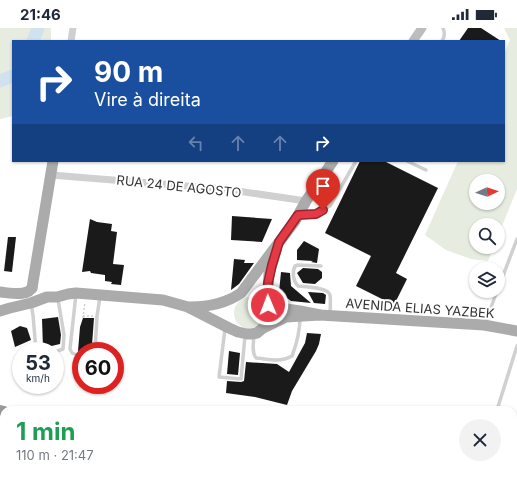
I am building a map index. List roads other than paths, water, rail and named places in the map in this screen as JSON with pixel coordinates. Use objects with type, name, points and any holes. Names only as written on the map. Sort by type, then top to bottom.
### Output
[{"type":"main road","points":[[414,40],[422,28]]},
{"type":"main road","points":[[0,292],[26,293],[32,288],[53,162]]},
{"type":"main road","points":[[188,307],[200,307],[223,303],[241,293],[298,215],[332,162]]},
{"type":"main road","points":[[0,311],[52,297],[81,293],[164,300],[188,307],[238,332],[254,332],[267,319],[269,302],[269,274],[279,242]]},
{"type":"main road","points":[[32,288],[38,294],[52,297]]},
{"type":"main road","name":"AVENIDA ELIAS YAZBEK","points":[[269,302],[275,307],[279,308],[325,315],[484,325],[517,331]]},
{"type":"main road","name":"AVENIDA ELIAS YAZBEK","points":[[254,332],[286,317],[325,315]]},
{"type":"street","points":[[71,40],[73,28]]},
{"type":"street","name":"RUA 24 DE AGOSTO","points":[[51,175],[224,189],[306,202]]},
{"type":"lane","points":[[442,28],[444,31],[443,40]]},
{"type":"lane","points":[[298,215],[316,214],[330,206],[355,162]]},
{"type":"lane","points":[[409,162],[426,170]]},
{"type":"lane","points":[[505,271],[517,239]]},
{"type":"lane","points":[[321,266],[295,266],[294,281],[298,286],[328,291],[330,294],[325,315]]},
{"type":"lane","points":[[72,353],[70,349],[81,293]]},
{"type":"lane","points":[[96,342],[100,295]]},
{"type":"lane","points":[[52,297],[64,335],[64,342]]},
{"type":"lane","points":[[484,325],[495,298]]},
{"type":"lane","points":[[31,303],[35,342]]},
{"type":"lane","points":[[254,332],[253,352],[256,358],[286,360],[292,356],[298,342],[300,316]]},
{"type":"lane","points":[[226,326],[219,377],[241,379],[254,332]]},
{"type":"lane","points":[[498,406],[517,346]]},
{"type":"waterway","points":[[33,40],[38,28]]},
{"type":"waterway","points":[[0,81],[12,76]]}]
